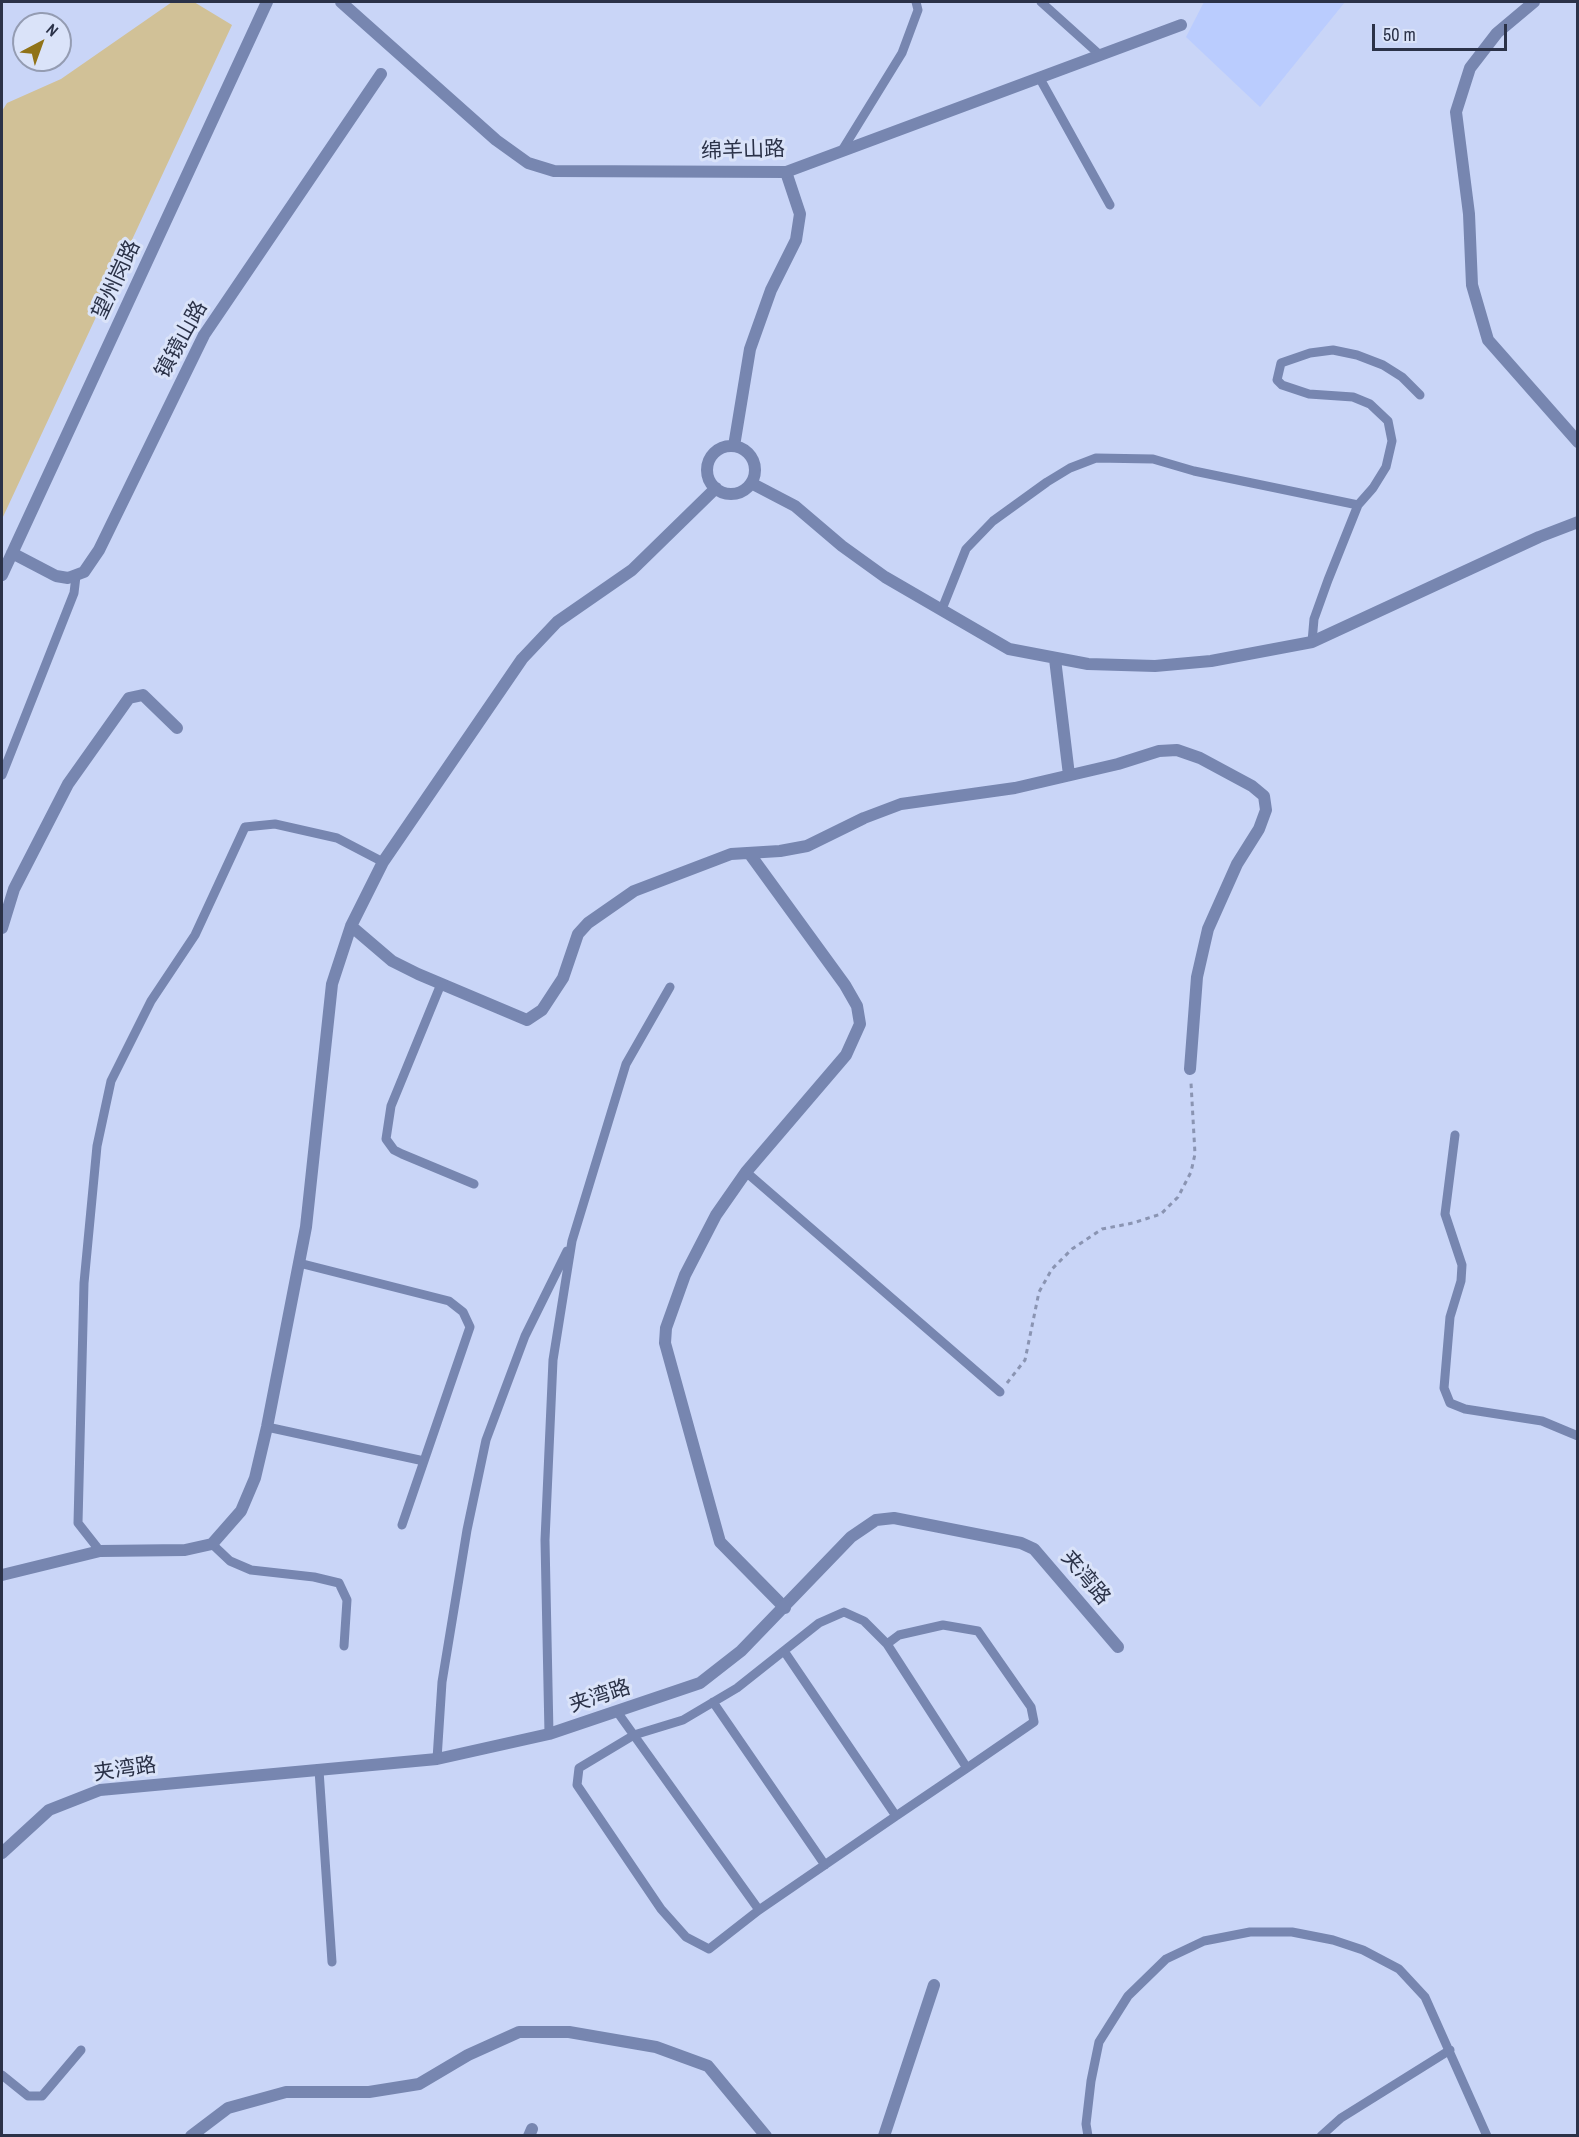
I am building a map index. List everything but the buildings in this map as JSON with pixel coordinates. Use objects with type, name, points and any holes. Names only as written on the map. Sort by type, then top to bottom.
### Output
[{"type":"street","name":"望州岗路","points":[[2,575],[267,2]]},
{"type":"street","name":"绵羊山路","points":[[341,2],[496,140],[528,163],[554,171],[786,172],[1181,25]]},
{"type":"street","points":[[1534,2],[1497,33],[1470,68],[1456,112],[1469,214],[1472,285],[1488,340],[1578,442]]},
{"type":"street","name":"镇镜山路","points":[[76,576],[84,572],[99,549],[204,335],[381,74]]},
{"type":"street","points":[[734,446],[750,349],[771,290],[796,240],[800,214],[786,172]]},
{"type":"street","points":[[734,446],[742,448],[753,460],[754,476],[751,483],[738,493],[722,492],[716,488],[708,475],[709,460],[719,449],[734,446]]},
{"type":"street","points":[[751,483],[795,506],[867,565],[1009,649],[1088,664],[1155,666],[1211,661],[1312,642],[1539,537],[1578,522]]},
{"type":"street","points":[[2,1575],[100,1551],[185,1550],[212,1544],[241,1510],[255,1478],[267,1427],[299,1263],[318,1127],[332,984],[351,926],[383,862],[522,659],[557,622],[632,570],[716,488]]},
{"type":"street","points":[[12,553],[56,576],[68,578],[76,576]]},
{"type":"street","points":[[1055,659],[1069,775]]},
{"type":"street","points":[[2,928],[14,889],[68,784],[129,698],[143,695],[177,728]]},
{"type":"street","points":[[351,926],[392,961],[527,1020],[542,1010],[563,978],[578,934],[602,912],[634,891],[669,879],[711,860],[807,846],[864,818],[901,804],[1015,788],[1159,751],[1177,750],[1252,786],[1264,796],[1266,810],[1259,829],[1237,864],[1208,929],[1197,977],[1191,1069]]},
{"type":"street","points":[[749,853],[845,985],[857,1006],[860,1024],[846,1055],[746,1172],[716,1215],[685,1275],[666,1328],[665,1343],[720,1542],[785,1608]]},
{"type":"street","name":"夹湾路","points":[[2,1853],[48,1810],[100,1790],[436,1758],[549,1734],[618,1713],[700,1683],[741,1651],[785,1608],[851,1537],[876,1520],[894,1518],[1021,1543],[1034,1549],[1118,1647]]},
{"type":"street","points":[[884,2136],[934,1984]]},
{"type":"street","points":[[191,2136],[228,2108],[286,2092],[369,2092],[419,2084],[468,2055],[519,2032],[569,2032],[656,2047],[708,2066],[766,2136]]},
{"type":"lane","points":[[841,152],[902,53],[918,10],[916,2]]},
{"type":"lane","points":[[1041,2],[1100,55]]},
{"type":"lane","points":[[1039,77],[1110,205]]},
{"type":"lane","points":[[1312,642],[1314,619],[1324,590],[1359,505],[1386,467],[1392,441],[1388,421],[1370,404],[1362,400],[1326,393],[1309,394],[1282,385],[1277,380],[1281,363],[1310,353],[1333,350],[1357,355],[1383,365],[1402,377],[1420,394]]},
{"type":"lane","points":[[942,609],[966,549],[993,521],[1047,482],[1070,468],[1096,458],[1153,459],[1194,471],[1359,505]]},
{"type":"lane","points":[[2,775],[74,593],[76,576]]},
{"type":"lane","points":[[100,1551],[78,1523],[83,1294],[97,1146],[111,1081],[151,1000],[195,935],[245,827],[275,824],[338,838],[383,862]]},
{"type":"lane","points":[[441,984],[391,1106],[386,1138],[394,1150],[474,1184]]},
{"type":"lane","points":[[549,1734],[546,1507],[553,1360],[572,1241],[626,1064],[670,987]]},
{"type":"lane","points":[[1455,1136],[1445,1214],[1462,1264],[1461,1281],[1450,1317],[1444,1388],[1450,1403],[1466,1409],[1542,1420],[1578,1436]]},
{"type":"lane","points":[[746,1172],[1000,1392]]},
{"type":"lane","points":[[436,1758],[442,1682],[467,1530],[486,1440],[525,1336],[572,1241]]},
{"type":"lane","points":[[299,1263],[449,1301],[463,1312],[470,1327],[402,1525]]},
{"type":"lane","points":[[267,1427],[424,1461]]},
{"type":"lane","points":[[212,1544],[230,1561],[251,1570],[315,1577],[339,1583],[347,1600],[344,1646]]},
{"type":"lane","points":[[887,1644],[899,1635],[943,1624],[978,1631],[1030,1707],[1034,1722],[968,1768],[759,1910],[709,1949],[686,1937],[662,1909],[577,1785],[579,1768],[634,1736],[683,1720],[737,1688],[819,1623],[844,1612],[864,1621],[887,1644],[968,1768]]},
{"type":"lane","points":[[784,1651],[896,1816]]},
{"type":"lane","points":[[713,1702],[825,1865]]},
{"type":"lane","points":[[618,1713],[759,1910]]},
{"type":"lane","points":[[319,1770],[332,1962]]},
{"type":"lane","points":[[1088,2136],[1086,2124],[1099,2042],[1128,1996],[1166,1959],[1204,1941],[1250,1932],[1292,1932],[1333,1940],[1363,1950],[1400,1970],[1425,1997],[1487,2136]]},
{"type":"lane","points":[[2,2075],[28,2096],[42,2096],[81,2050]]},
{"type":"lane","points":[[1321,2136],[1341,2118],[1450,2050]]},
{"type":"path","points":[[1000,1392],[1025,1360],[1040,1292],[1052,1269],[1072,1249],[1102,1229],[1133,1223],[1161,1214],[1178,1197],[1191,1172],[1195,1154],[1191,1069]]},
{"type":"shaded area","points":[[172,2],[194,2],[232,25],[2,519],[2,111],[7,103],[61,79]]},
{"type":"shaded area","points":[[1204,2],[1345,2],[1260,107],[1186,37]]}]
